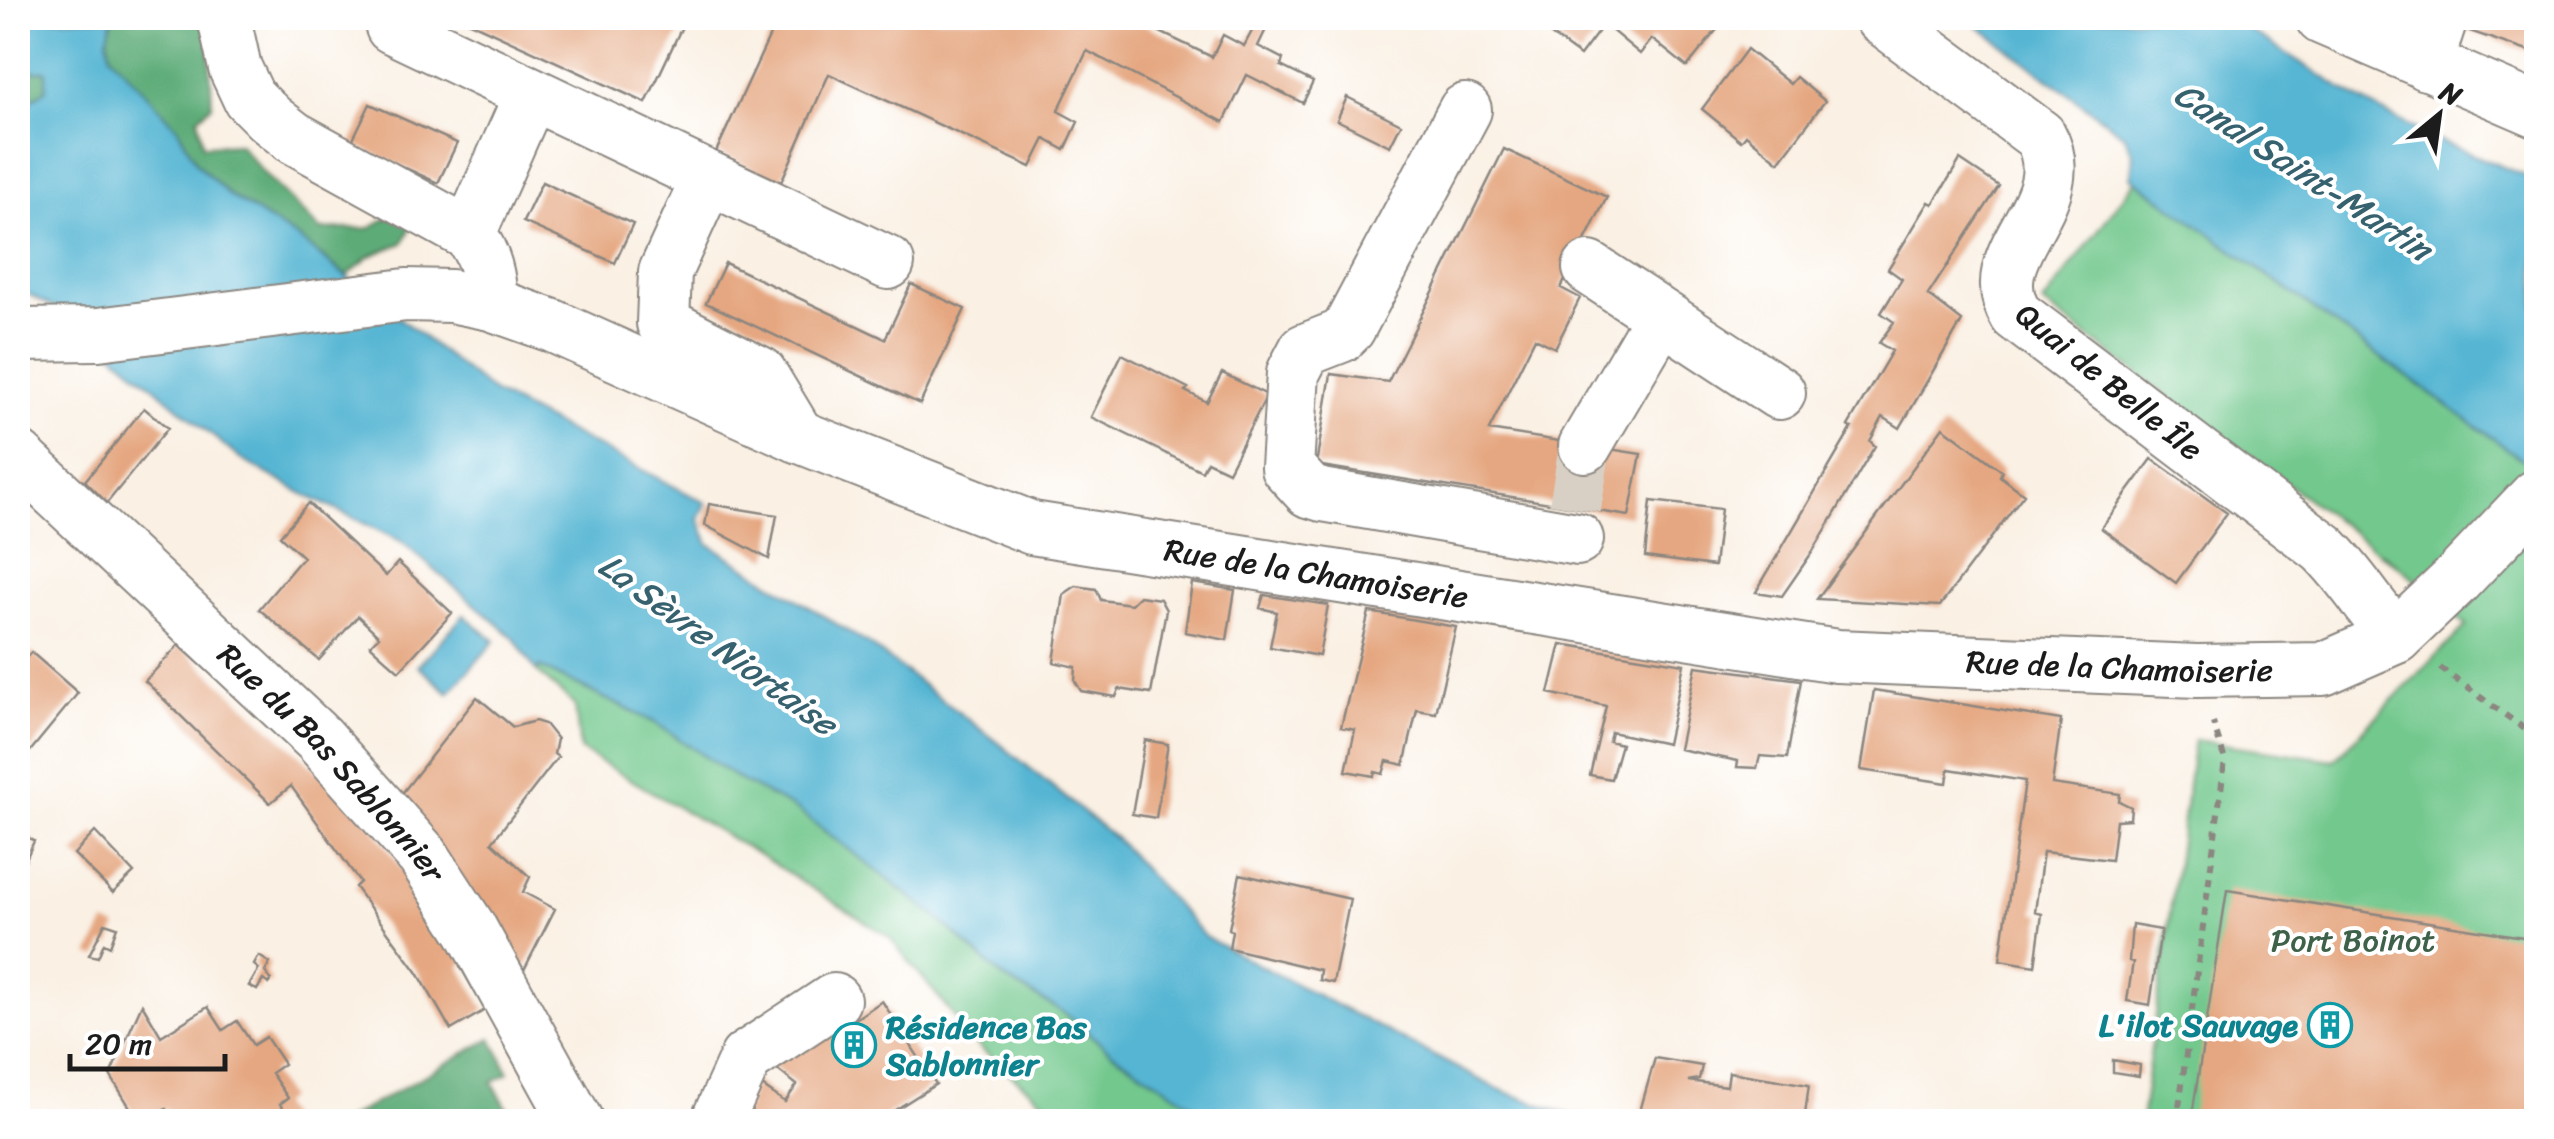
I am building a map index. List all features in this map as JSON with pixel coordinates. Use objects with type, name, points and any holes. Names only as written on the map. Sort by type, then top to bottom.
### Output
[{"type":"street","points":[[224,18],[235,68],[249,98],[293,137],[469,234],[486,264],[490,304]]},
{"type":"street","name":"Quai de Belle Île","points":[[1882,18],[2040,136],[2050,154],[2046,188],[2004,281],[2006,299],[2016,315],[2323,548],[2348,572],[2365,601],[2396,637]]},
{"type":"street","points":[[2322,18],[2434,41],[2536,110]]},
{"type":"street","points":[[392,28],[888,263]]},
{"type":"street","points":[[469,234],[531,94]]},
{"type":"street","points":[[1466,110],[1349,328],[1340,336],[1304,350],[1294,372],[1287,467],[1296,480],[1322,495],[1576,524],[1581,616]]},
{"type":"street","points":[[708,178],[665,272],[662,323],[760,373],[798,436]]},
{"type":"street","points":[[1589,268],[1779,392]]},
{"type":"street","name":"Rue de la Chamoiserie","points":[[22,336],[98,334],[406,296],[451,296],[490,304],[554,326],[798,436],[1032,528],[1837,656],[2197,672],[2323,668],[2396,637],[2455,582],[2536,496]]},
{"type":"street","points":[[1585,446],[1660,317]]},
{"type":"street","name":"Rue du Bas Sablonnier","points":[[18,457],[318,738],[423,856],[470,928],[578,1122]]},
{"type":"street","points":[[717,1122],[746,1058],[834,1000]]},
{"type":"path","points":[[2396,637],[2536,737]]},
{"type":"path","points":[[2176,1122],[2225,760],[2197,672]]},
{"type":"green space","points":[[18,18],[196,18],[209,31],[212,105],[198,118],[203,145],[239,144],[321,230],[369,228],[396,213],[413,223],[403,243],[370,256],[347,276],[298,238],[230,196],[197,164],[177,127],[46,91],[18,108]]},
{"type":"green space","name":"Port Boinot","points":[[2141,173],[2536,438],[2536,1121],[2141,1121],[2194,740],[2334,760],[2466,626],[2405,571],[2043,304]]},
{"type":"green space","points":[[540,667],[654,722],[743,782],[796,809],[933,914],[1005,979],[1063,1012],[1111,1052],[1219,1121],[1067,1121],[981,1049],[889,937],[761,856],[580,750],[575,705],[536,671]]},
{"type":"green space","points":[[492,1038],[509,1073],[492,1082],[515,1121],[343,1121]]},
{"type":"water","name":"La Sèvre Niortaise","points":[[33,18],[113,18],[107,39],[111,55],[177,127],[197,164],[230,196],[298,238],[494,393],[706,503],[699,519],[709,544],[870,645],[999,743],[1116,839],[1205,937],[1498,1089],[1566,1114],[1604,1121],[1219,1121],[1111,1052],[1063,1012],[1005,979],[933,914],[796,809],[743,782],[654,722],[540,667],[536,671],[513,637],[401,541],[239,458],[68,315],[18,289],[18,108],[46,90],[46,71],[18,71],[18,55],[26,47]]},
{"type":"water","name":"Canal Saint-Martin","points":[[1967,18],[2230,18],[2360,100],[2439,141],[2536,180],[2536,445],[2523,460],[2131,177],[2133,153],[2124,135]]},
{"type":"water","points":[[464,615],[495,641],[449,693],[418,666]]},
{"type":"building","points":[[461,18],[686,18],[646,103]]},
{"type":"building","points":[[778,18],[1131,18],[1212,57],[1223,35],[1244,46],[1259,18],[1263,18],[1270,21],[1258,46],[1283,59],[1281,66],[1313,82],[1303,103],[1247,75],[1224,122],[1087,51],[1058,111],[1078,122],[1065,150],[1045,139],[1031,167],[829,74],[781,182],[716,152]]},
{"type":"building","points":[[1540,18],[1726,18],[1687,67],[1652,39],[1640,54],[1604,24],[1580,56],[1536,24]]},
{"type":"building","points":[[2464,18],[2536,18],[2536,54],[2461,28]]},
{"type":"building","points":[[1747,49],[1790,84],[1796,77],[1825,101],[1779,162],[1746,135],[1741,141],[1702,109]]},
{"type":"building","points":[[1347,97],[1401,124],[1390,146],[1337,120]]},
{"type":"building","points":[[370,104],[457,143],[438,183],[351,143]]},
{"type":"building","points":[[1504,149],[1607,197],[1561,288],[1580,298],[1555,348],[1535,338],[1489,430],[1641,454],[1629,516],[1316,465],[1331,374],[1388,382]]},
{"type":"building","points":[[1960,160],[1999,186],[1928,295],[1962,321],[1900,428],[1883,417],[1870,441],[1875,446],[1782,596],[1756,592],[1852,428],[1848,426],[1892,351],[1879,343],[1894,322],[1881,313],[1902,279],[1888,269]]},
{"type":"building","points":[[542,182],[633,224],[615,263],[523,222]]},
{"type":"building","points":[[725,263],[885,339],[911,284],[965,309],[920,404],[706,303]]},
{"type":"building","points":[[1122,354],[1207,402],[1222,373],[1267,395],[1228,471],[1207,461],[1202,471],[1091,417]]},
{"type":"building","points":[[144,408],[168,428],[107,503],[85,481]]},
{"type":"building","points":[[1943,427],[2002,471],[2000,476],[2024,494],[1940,606],[1817,599]]},
{"type":"building","points":[[2152,459],[2227,513],[2176,583],[2101,528]]},
{"type":"building","points":[[1651,501],[1721,509],[1714,566],[1645,557]]},
{"type":"building","points":[[308,503],[386,576],[398,562],[452,613],[399,671],[370,645],[379,636],[358,616],[319,660],[259,609],[303,557],[280,536]]},
{"type":"building","points":[[709,504],[777,515],[769,559],[705,525]]},
{"type":"building","points":[[1192,583],[1235,590],[1227,640],[1185,632]]},
{"type":"building","points":[[1076,586],[1096,589],[1101,600],[1131,604],[1139,596],[1160,599],[1166,610],[1151,694],[1119,689],[1116,697],[1081,691],[1075,681],[1076,667],[1054,662],[1064,594]]},
{"type":"building","points":[[1264,595],[1328,605],[1319,656],[1270,647],[1277,612],[1260,608]]},
{"type":"building","points":[[1369,612],[1456,627],[1436,713],[1417,710],[1404,765],[1387,761],[1383,774],[1375,772],[1374,776],[1346,771],[1355,730],[1341,727]]},
{"type":"building","points":[[1561,644],[1684,664],[1667,744],[1611,732],[1609,741],[1621,744],[1611,779],[1590,775],[1606,706],[1549,693]]},
{"type":"building","points":[[179,645],[363,812],[465,961],[460,966],[485,1010],[451,1030],[418,973],[355,887],[360,882],[291,786],[270,803],[145,681]]},
{"type":"building","points":[[31,652],[78,693],[18,766],[18,668]]},
{"type":"building","points":[[1696,666],[1801,680],[1787,758],[1760,756],[1757,768],[1737,767],[1738,761],[1679,749]]},
{"type":"building","points":[[1874,690],[2061,720],[2052,784],[2120,794],[2119,801],[2131,807],[2130,819],[2116,820],[2111,860],[2043,852],[2035,912],[2042,914],[2035,966],[2000,960],[2025,781],[1949,769],[1947,783],[1861,770]]},
{"type":"building","points":[[477,697],[513,727],[535,721],[545,724],[557,739],[554,754],[558,757],[492,842],[530,877],[523,892],[555,909],[524,970],[400,796]]},
{"type":"building","points":[[1145,740],[1168,744],[1156,818],[1132,814]]},
{"type":"building","points":[[18,831],[34,841],[18,877]]},
{"type":"building","points":[[95,832],[134,873],[113,893],[74,854]]},
{"type":"building","points":[[1240,874],[1350,899],[1333,983],[1319,980],[1320,970],[1229,948]]},
{"type":"building","name":"L'ilot Sauvage","points":[[2227,890],[2536,939],[2536,1122],[2191,1122]]},
{"type":"building","points":[[105,923],[117,927],[110,946],[104,943],[98,957],[89,955]]},
{"type":"building","points":[[2132,925],[2161,930],[2150,1005],[2127,1001],[2133,962],[2129,961]]},
{"type":"building","points":[[259,956],[270,963],[265,972],[271,980],[269,984],[263,980],[257,990],[249,986],[259,969],[254,965]]},
{"type":"building","name":"Résidence Bas Sablonnier","points":[[882,1001],[936,1084],[876,1122],[742,1122],[755,1081],[785,1102],[797,1085],[770,1064],[839,1017],[845,1026]]},
{"type":"building","points":[[142,1004],[161,1036],[208,1007],[223,1030],[237,1021],[253,1045],[266,1037],[284,1064],[271,1073],[288,1098],[280,1104],[291,1122],[174,1122],[166,1109],[146,1122],[139,1122],[110,1075]]},
{"type":"building","points":[[1655,1058],[1702,1066],[1699,1079],[1688,1081],[1727,1086],[1729,1072],[1809,1085],[1804,1122],[1637,1122]]},
{"type":"building","points":[[2113,1060],[2140,1065],[2139,1076],[2113,1072]]},
{"type":"tunnel","points":[[1575,508],[1585,446]]},
{"type":"place","name":"L'ilot Sauvage","points":[[2330,1025]]},
{"type":"place","name":"Résidence Bas Sablonnier","points":[[854,1045]]}]
